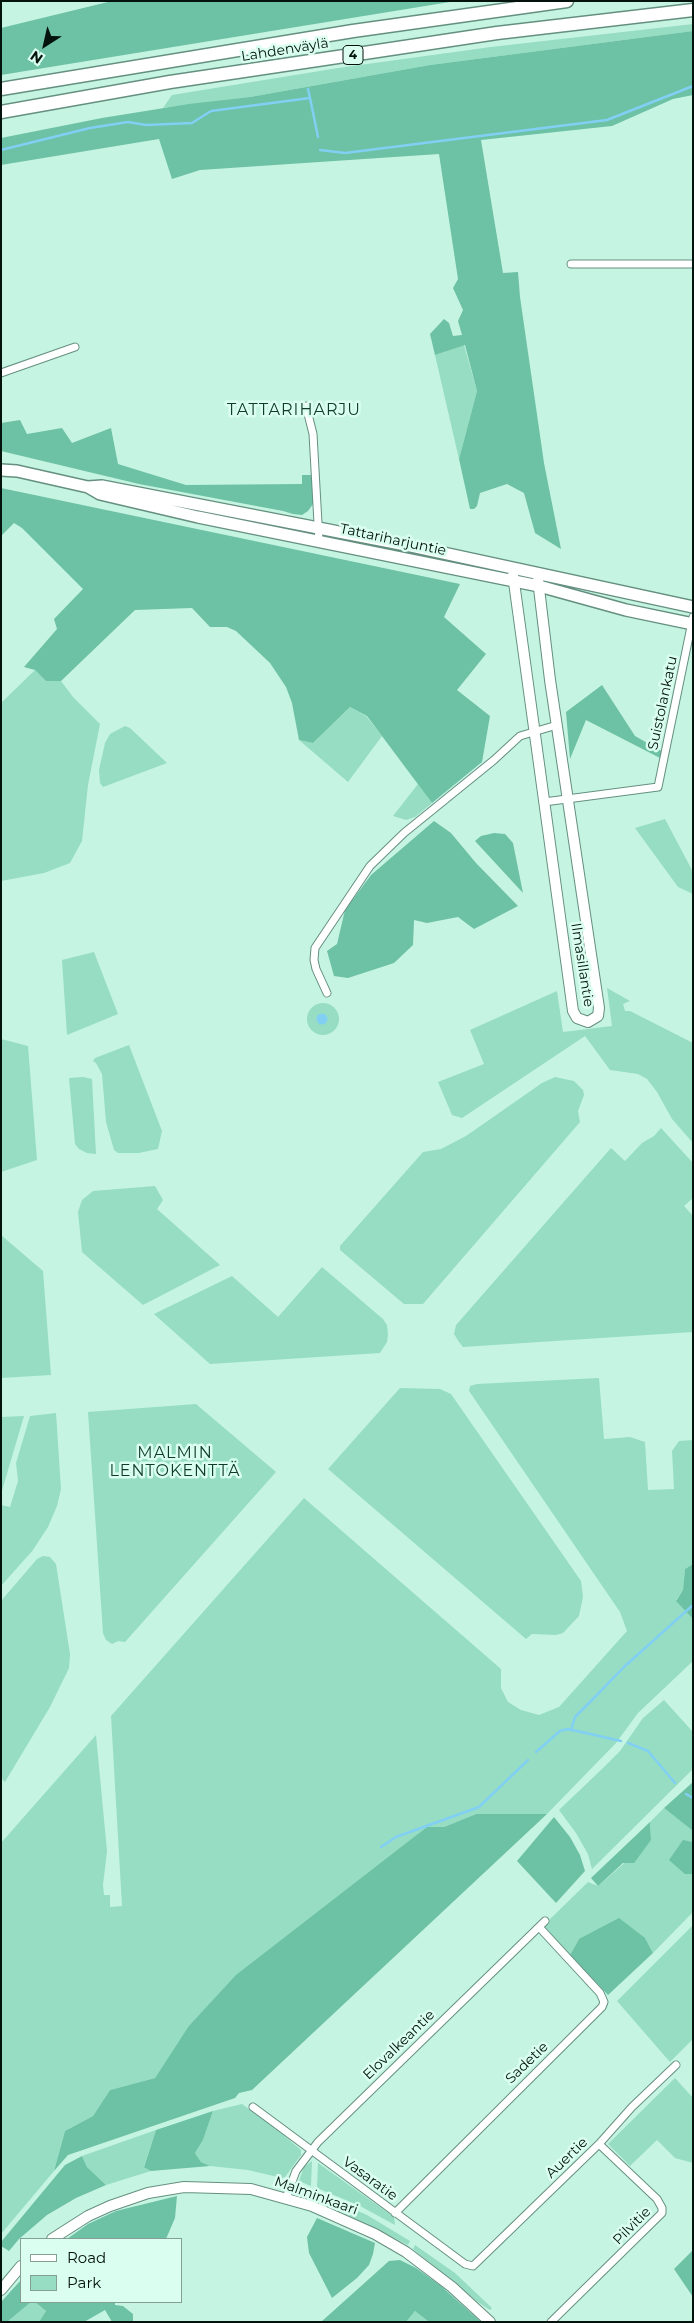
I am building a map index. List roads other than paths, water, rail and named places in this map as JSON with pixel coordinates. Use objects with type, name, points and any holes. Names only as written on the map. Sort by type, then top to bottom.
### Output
[{"type":"highway","name":"Lahdenväylä","points":[[1,88],[353,31],[567,1]]},
{"type":"highway","name":"Lahdenväylä","points":[[1,112],[170,82],[488,35],[693,10]]},
{"type":"highway","points":[[598,21],[693,14]]},
{"type":"main road","name":"Tattariharjuntie","points":[[1,465],[17,472]]},
{"type":"main road","name":"Tattariharjuntie","points":[[1,470],[88,487],[102,486],[514,580],[538,580],[693,607]]},
{"type":"main road","name":"Tattariharjuntie","points":[[320,535],[411,546],[512,569],[538,580],[626,610],[692,622]]},
{"type":"main road","name":"Ilmasillantie","points":[[512,569],[574,1011],[580,1021],[588,1022],[595,1019],[599,1008],[567,799],[538,580]]},
{"type":"main road","name":"Malminkaari","points":[[54,2238],[88,2216],[110,2206],[166,2190],[192,2187],[251,2189],[286,2198],[344,2219],[398,2246],[452,2287],[490,2322]]},
{"type":"main road","points":[[1,2290],[20,2267]]},
{"type":"street","points":[[571,264],[693,264]]},
{"type":"street","points":[[1,374],[75,347]]},
{"type":"street","points":[[306,406],[314,434],[320,535]]},
{"type":"street","name":"Suistolankatu","points":[[567,799],[658,787],[692,622]]},
{"type":"street","points":[[327,993],[316,969],[314,960],[315,948],[370,866],[404,833],[494,760],[520,736],[557,725]]},
{"type":"street","points":[[544,802],[567,799]]},
{"type":"street","name":"Elovalkeantie","points":[[286,2198],[293,2177],[310,2150],[545,1921]]},
{"type":"street","name":"Sadetie","points":[[395,2212],[602,2007],[604,2002],[600,1993],[539,1927]]},
{"type":"street","name":"Auertie","points":[[473,2266],[600,2144],[632,2108],[676,2065]]},
{"type":"street","name":"Vasaratie","points":[[253,2107],[465,2264],[473,2266]]},
{"type":"street","name":"Pilvitie","points":[[552,2322],[662,2213],[662,2208],[657,2200],[600,2144]]},
{"type":"water","points":[[322,1013],[328,1019],[322,1025],[316,1019]]},
{"type":"waterway","points":[[320,150],[345,153],[607,120],[693,86]]},
{"type":"waterway","points":[[308,89],[310,98]]},
{"type":"waterway","points":[[1,150],[90,128],[128,122],[146,125],[192,123],[211,111],[310,98],[318,137]]},
{"type":"waterway","points":[[571,1730],[575,1717],[624,1667],[693,1605]]},
{"type":"waterway","points":[[536,1752],[560,1731],[568,1729],[621,1741]]},
{"type":"waterway","points":[[628,1743],[648,1751],[675,1783]]},
{"type":"waterway","points":[[381,1847],[396,1837],[479,1807],[528,1760]]},
{"type":"waterway","points":[[686,1794],[693,1798]]},
{"type":"district","name":"TATTARIHARJU","points":[[294,410]]},
{"type":"district","name":"MALMIN LENTOKENTTÄ","points":[[175,1462]]}]
